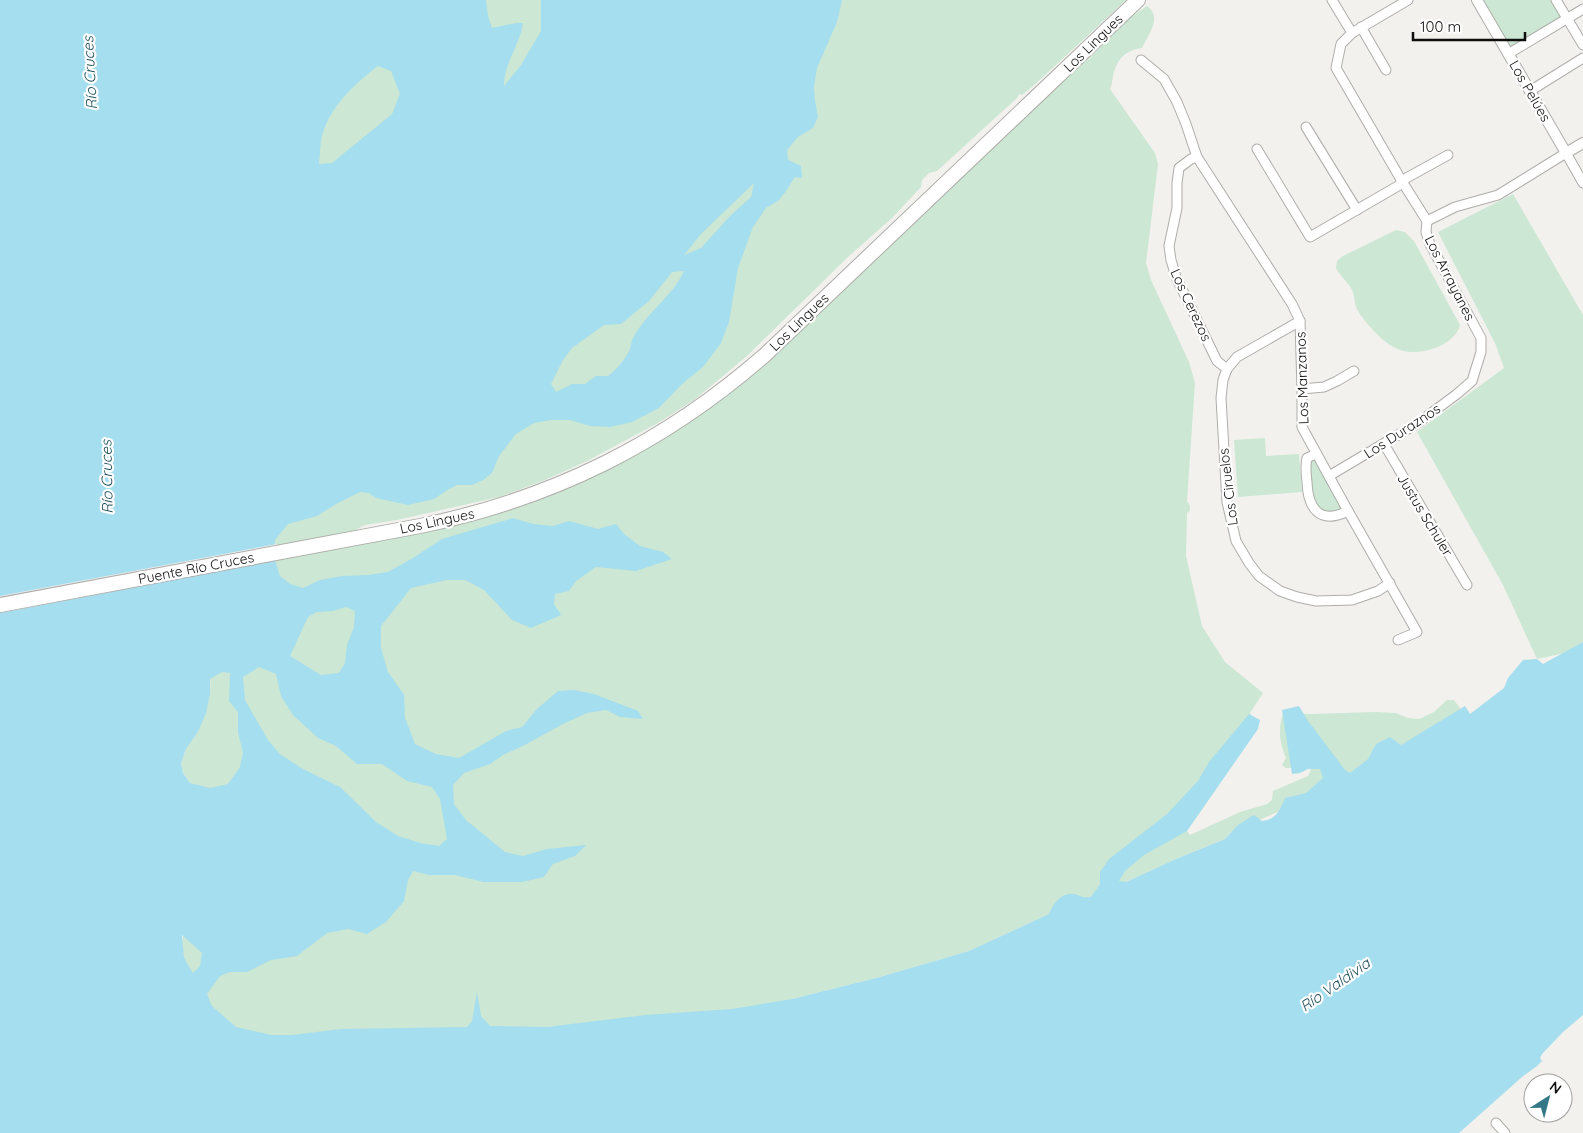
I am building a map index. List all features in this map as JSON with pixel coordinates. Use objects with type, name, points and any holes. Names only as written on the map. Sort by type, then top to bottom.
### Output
[{"type":"main road","name":"Los Lingues","points":[[391,531],[468,515],[515,502],[560,484],[648,441],[709,400],[766,354],[1138,0]]},
{"type":"main road","name":"Puente Río Cruces","points":[[0,605],[391,531]]},
{"type":"street","points":[[1332,0],[1352,33],[1408,0]]},
{"type":"street","name":"Los Pelúes","points":[[1477,0],[1583,183]]},
{"type":"street","points":[[1556,0],[1583,45]]},
{"type":"street","points":[[1508,54],[1583,9]]},
{"type":"street","points":[[1360,27],[1386,70]]},
{"type":"street","name":"Los Arrayanes","points":[[1352,33],[1341,44],[1336,68],[1402,182],[1427,221],[1426,232],[1430,244],[1481,338],[1481,352],[1472,381]]},
{"type":"street","points":[[1530,91],[1583,58]]},
{"type":"street","name":"Los Manzanos","points":[[1141,60],[1164,79],[1177,102],[1197,157],[1292,304],[1300,321],[1302,427],[1348,512],[1418,632],[1398,640]]},
{"type":"street","points":[[1306,127],[1357,210]]},
{"type":"street","points":[[1427,221],[1455,207],[1498,195],[1583,143]]},
{"type":"street","points":[[1257,149],[1310,237],[1448,155]]},
{"type":"street","name":"Los Cerezos","points":[[1197,157],[1179,168],[1177,208],[1169,246],[1176,277],[1218,362],[1227,369]]},
{"type":"street","points":[[1227,369],[1237,357],[1300,321]]},
{"type":"street","name":"Los Ciruelos","points":[[1227,369],[1223,380],[1221,398],[1227,502],[1236,541],[1249,563],[1259,576],[1280,591],[1316,601],[1352,600],[1390,583]]},
{"type":"street","points":[[1302,389],[1324,387],[1354,371]]},
{"type":"street","name":"Los Duraznos","points":[[1329,476],[1418,423],[1472,381]]},
{"type":"street","name":"Justus Schuler","points":[[1384,444],[1467,585]]},
{"type":"street","points":[[1316,454],[1307,458],[1306,464],[1307,495],[1310,504],[1317,513],[1329,517],[1348,512]]},
{"type":"street","points":[[1496,1124],[1505,1133]]},
{"type":"green space","points":[[238,0],[1126,0],[1032,87],[1022,95],[1019,94],[1017,98],[937,171],[929,173],[922,180],[921,187],[892,218],[849,256],[747,356],[694,400],[658,423],[587,461],[545,480],[499,497],[397,520],[365,525],[357,529],[358,537],[559,486],[705,403],[1083,58],[1086,61],[1131,17],[1147,6],[1154,15],[1153,26],[1142,48],[1129,52],[1119,60],[1110,89],[1155,153],[1158,164],[1146,263],[1151,280],[1189,362],[1195,383],[1187,501],[1190,511],[1187,513],[1186,556],[1202,626],[1225,662],[1263,693],[1250,713],[1252,719],[1181,834],[1187,831],[1190,835],[1240,812],[1267,804],[1272,800],[1273,791],[1308,776],[1311,769],[1308,767],[1286,768],[1282,765],[1286,758],[1280,736],[1283,713],[1376,712],[1396,713],[1408,718],[1419,719],[1434,712],[1447,700],[1454,700],[1462,711],[1367,774],[1231,832],[1225,839],[1126,882],[1107,885],[1091,897],[1082,898],[1051,911],[1049,914],[969,951],[880,977],[792,999],[715,1014],[547,1027],[253,1039],[226,1032],[181,955],[198,785],[190,783],[183,773],[181,763],[186,749],[198,732],[210,688]]},
{"type":"green space","points":[[1483,0],[1551,0],[1562,18],[1511,48]]},
{"type":"green space","points":[[1513,194],[1583,315],[1583,642],[1565,653],[1537,659],[1503,585],[1417,432],[1504,368],[1495,343],[1438,232]]},
{"type":"green space","points":[[1396,230],[1405,232],[1414,241],[1460,325],[1457,332],[1443,345],[1426,351],[1409,352],[1401,350],[1380,337],[1360,315],[1352,290],[1336,268],[1337,261],[1343,256]]},
{"type":"green space","points":[[1265,438],[1266,456],[1299,454],[1302,492],[1238,497],[1234,440]]},
{"type":"green space","points":[[1314,459],[1343,510],[1340,514],[1318,511],[1311,501],[1309,461]]},
{"type":"water","points":[[0,0],[486,0],[492,28],[523,23],[519,39],[506,71],[504,86],[521,65],[541,31],[541,0],[842,0],[837,22],[817,68],[814,87],[818,117],[813,128],[798,137],[787,150],[788,160],[801,166],[802,178],[795,177],[779,200],[766,208],[753,227],[738,268],[729,322],[721,343],[703,367],[682,384],[659,408],[632,422],[610,427],[590,426],[570,420],[551,420],[534,423],[516,434],[499,456],[492,473],[472,485],[457,485],[434,499],[408,505],[376,498],[369,493],[360,492],[317,516],[288,524],[275,540],[274,557],[280,576],[290,584],[303,588],[320,580],[388,572],[442,539],[513,518],[533,524],[553,526],[569,521],[598,529],[616,524],[624,534],[640,546],[663,552],[672,559],[636,571],[596,567],[576,581],[569,591],[555,594],[554,604],[561,615],[531,628],[512,620],[484,590],[465,580],[447,580],[411,588],[381,626],[381,648],[388,672],[404,695],[405,718],[415,744],[436,754],[459,758],[506,731],[522,727],[537,709],[558,691],[574,690],[594,694],[638,711],[643,719],[620,717],[606,710],[587,713],[503,755],[490,764],[464,773],[453,785],[454,804],[466,820],[505,852],[523,856],[547,849],[586,845],[575,856],[553,864],[544,877],[522,882],[483,882],[455,875],[429,875],[413,871],[408,880],[404,901],[386,922],[367,934],[348,929],[327,933],[297,956],[271,960],[247,972],[230,972],[220,976],[207,994],[212,1006],[236,1027],[271,1035],[292,1035],[341,1029],[467,1027],[472,1021],[477,992],[481,1016],[490,1026],[547,1027],[645,1015],[732,1009],[792,999],[880,977],[969,951],[1049,914],[1055,903],[1065,895],[1074,894],[1091,897],[1100,884],[1100,872],[1109,859],[1167,814],[1198,781],[1209,762],[1249,714],[1260,720],[1258,729],[1187,831],[1144,855],[1125,871],[1119,881],[1126,882],[1225,839],[1238,825],[1254,815],[1262,821],[1271,818],[1279,810],[1285,798],[1306,793],[1323,778],[1320,769],[1308,769],[1292,774],[1282,710],[1299,706],[1345,770],[1350,773],[1368,759],[1376,744],[1390,737],[1401,745],[1465,706],[1470,714],[1504,688],[1508,678],[1523,660],[1537,659],[1543,664],[1583,642],[1583,1015],[1542,1054],[1540,1058],[1542,1061],[1537,1066],[1527,1073],[1523,1073],[1523,1076],[1459,1133],[0,1133]],"holes":[[[378,66],[391,71],[400,94],[392,114],[332,163],[319,164],[321,140],[329,118],[351,89]],[[754,183],[751,197],[730,216],[701,248],[684,255],[701,234]],[[684,271],[673,289],[638,329],[632,339],[628,353],[615,370],[608,376],[596,376],[585,384],[572,384],[556,392],[551,384],[563,360],[572,348],[604,325],[621,324],[649,301],[672,272]],[[346,607],[355,611],[354,627],[347,645],[345,663],[339,673],[321,675],[290,656],[308,617],[317,612],[333,611]],[[259,667],[276,674],[281,696],[293,715],[318,738],[336,746],[357,764],[382,764],[407,781],[432,787],[440,799],[447,839],[439,846],[420,843],[398,836],[376,822],[340,787],[303,769],[280,754],[268,740],[245,700],[243,677]],[[222,672],[230,673],[229,701],[238,712],[238,733],[243,753],[240,767],[228,784],[210,788],[190,783],[183,773],[181,763],[186,749],[198,732],[206,713],[210,694],[210,679]],[[182,935],[202,953],[200,966],[193,973],[184,958]]]},
{"type":"pier","points":[[277,544],[278,560],[0,613],[0,596]]},
{"type":"water label","name":"Río Cruces","points":[[90,73]]},
{"type":"water label","name":"Río Cruces","points":[[107,477]]},
{"type":"water label","name":"Río Valdivia","points":[[1335,985]]}]
